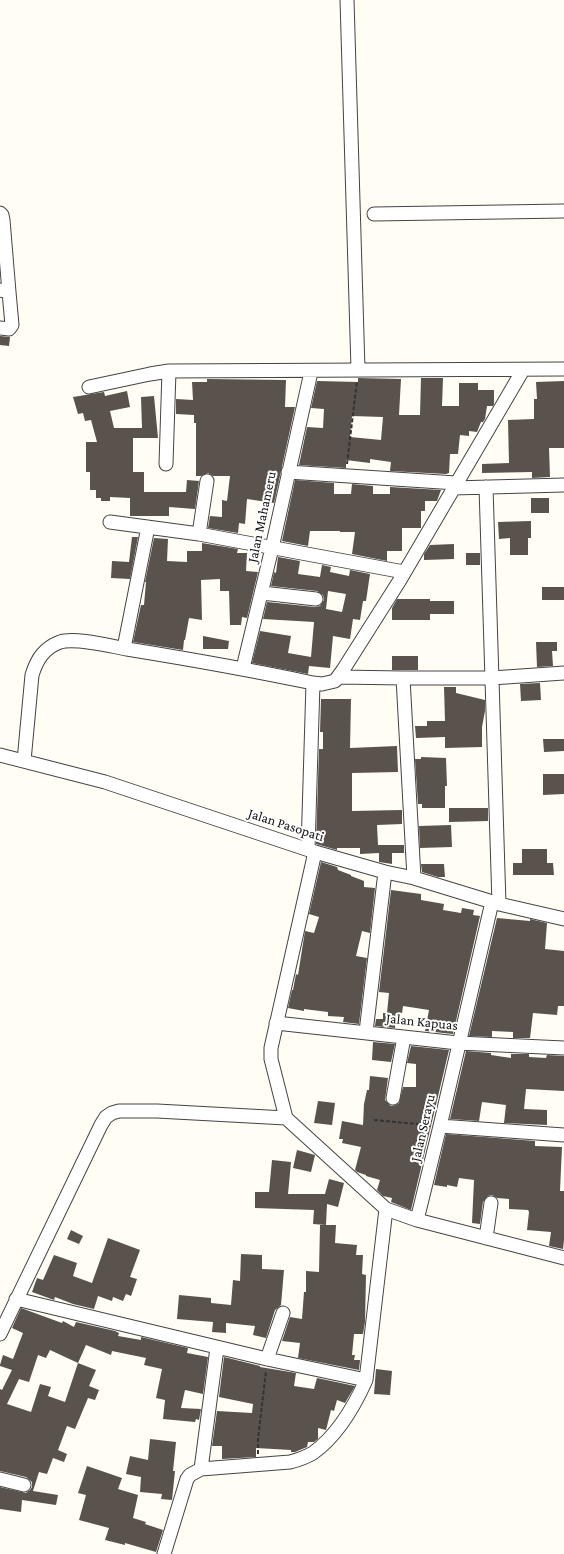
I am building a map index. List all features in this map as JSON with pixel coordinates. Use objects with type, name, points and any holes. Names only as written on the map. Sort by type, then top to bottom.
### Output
[{"type":"street","points":[[347,0],[358,370]]},
{"type":"street","points":[[374,214],[564,211]]},
{"type":"street","points":[[0,213],[3,220],[2,253],[4,291],[12,325],[9,329],[0,328]]},
{"type":"street","points":[[89,388],[169,371],[310,372],[358,370],[564,369]]},
{"type":"street","points":[[24,761],[32,675],[41,654],[50,647],[62,641],[78,641],[124,648],[243,668],[313,683],[330,683],[335,681],[339,677],[404,572],[523,370]]},
{"type":"street","points":[[166,464],[169,371]]},
{"type":"street","name":"Jalan Mahameru","points":[[243,668],[262,593],[310,372]]},
{"type":"street","points":[[288,472],[486,487],[564,485]]},
{"type":"street","points":[[198,534],[208,481]]},
{"type":"street","name":"Jalan Serayu","points":[[417,1220],[458,1043],[496,903],[492,678],[486,487]]},
{"type":"street","points":[[110,522],[198,534],[404,572]]},
{"type":"street","points":[[124,648],[148,527]]},
{"type":"street","points":[[262,593],[316,599]]},
{"type":"street","points":[[339,677],[492,678],[564,673]]},
{"type":"street","points":[[404,678],[414,878]]},
{"type":"street","points":[[313,683],[312,851],[271,1048],[271,1059],[286,1118],[386,1209],[417,1220],[564,1258]]},
{"type":"street","name":"Jalan Pasopati","points":[[0,755],[105,782],[312,851],[385,872],[414,878],[496,903],[564,919]]},
{"type":"street","points":[[366,1032],[385,872]]},
{"type":"street","name":"Jalan Kapuas","points":[[276,1023],[458,1043],[564,1048]]},
{"type":"street","points":[[393,1098],[404,1037]]},
{"type":"street","points":[[0,1334],[106,1117],[119,1111],[157,1111],[286,1118]]},
{"type":"street","points":[[440,1126],[564,1136]]},
{"type":"street","points":[[486,1238],[491,1203]]},
{"type":"street","points":[[164,1554],[187,1479],[190,1475],[201,1469],[290,1462],[312,1453],[332,1436],[355,1405],[366,1380],[386,1209]]},
{"type":"street","points":[[16,1299],[217,1348],[366,1380]]},
{"type":"street","points":[[267,1359],[283,1313]]},
{"type":"street","points":[[201,1469],[217,1348]]},
{"type":"street","points":[[0,1479],[24,1485]]},
{"type":"path","points":[[347,466],[358,370]]},
{"type":"path","points":[[374,1120],[440,1126]]},
{"type":"path","points":[[257,1465],[258,1439],[267,1359]]},
{"type":"building","points":[[0,336],[10,337],[9,346],[0,345]]},
{"type":"building","points":[[358,378],[401,379],[399,415],[420,415],[421,378],[443,378],[442,406],[459,406],[459,383],[478,383],[478,390],[494,390],[494,404],[493,406],[487,406],[485,419],[481,422],[477,432],[469,431],[469,436],[460,435],[458,454],[450,454],[449,473],[446,474],[390,471],[391,462],[370,459],[370,463],[346,460],[346,468],[299,465],[307,427],[323,428],[324,409],[311,408],[317,381],[358,382]],"holes":[[[352,416],[383,417],[381,440],[350,437]]]},
{"type":"building","points":[[207,379],[286,380],[285,407],[295,407],[274,503],[247,499],[245,524],[239,523],[238,533],[208,528],[210,516],[222,517],[222,500],[227,501],[230,476],[213,476],[208,473],[201,476],[196,476],[196,423],[194,423],[194,415],[176,414],[176,399],[193,400],[192,382],[207,382]]},
{"type":"building","points":[[564,381],[564,448],[549,448],[550,477],[532,478],[532,472],[482,473],[482,464],[509,463],[508,420],[534,419],[534,399],[537,399],[536,382]]},
{"type":"building","points":[[127,391],[130,407],[110,411],[114,428],[142,428],[141,397],[154,396],[158,438],[133,438],[133,472],[144,472],[144,492],[186,492],[187,480],[199,481],[195,509],[169,507],[169,516],[130,516],[130,498],[110,497],[110,501],[101,501],[101,498],[96,498],[96,490],[90,490],[90,472],[86,472],[86,442],[97,442],[91,420],[85,421],[83,413],[78,414],[73,397],[104,392],[105,396]]},
{"type":"building","points":[[295,480],[334,483],[334,494],[351,494],[352,484],[373,486],[373,494],[390,494],[390,487],[441,490],[437,501],[425,501],[425,511],[421,511],[421,528],[402,528],[402,551],[387,551],[387,561],[352,554],[355,532],[310,531],[308,546],[282,541]]},
{"type":"building","points":[[531,498],[549,498],[549,513],[531,513]]},
{"type":"building","points":[[531,521],[531,538],[528,538],[528,555],[510,555],[510,538],[499,539],[498,522]]},
{"type":"building","points":[[132,537],[138,537],[130,579],[111,578],[112,561],[129,562]]},
{"type":"building","points":[[154,538],[168,539],[167,561],[187,562],[187,551],[202,551],[202,543],[238,549],[237,553],[247,553],[246,571],[258,572],[247,618],[242,617],[241,625],[230,625],[229,591],[220,591],[220,579],[201,580],[202,620],[189,618],[183,650],[133,642],[141,605],[144,605],[145,582]]},
{"type":"building","points":[[454,544],[454,559],[424,560],[424,554],[430,545]]},
{"type":"building","points":[[466,553],[480,553],[480,565],[466,565]]},
{"type":"building","points":[[278,557],[300,561],[298,574],[320,577],[322,565],[331,567],[330,572],[349,576],[350,570],[370,574],[366,601],[363,601],[360,620],[353,619],[350,639],[333,636],[330,668],[309,666],[308,674],[252,663],[260,631],[291,636],[288,653],[311,657],[314,622],[263,619],[267,602],[315,607],[320,606],[324,600],[323,595],[317,591],[271,586],[274,572],[276,573]],"holes":[[[328,591],[346,594],[342,612],[326,609]]]},
{"type":"building","points":[[542,587],[564,587],[564,600],[542,600]]},
{"type":"building","points":[[397,599],[454,601],[454,614],[430,614],[430,620],[392,620],[392,608]]},
{"type":"building","points":[[203,636],[229,641],[228,649],[203,649]]},
{"type":"building","points":[[536,642],[557,642],[557,651],[552,651],[553,666],[537,667]]},
{"type":"building","points":[[392,656],[418,656],[418,670],[392,670]]},
{"type":"building","points":[[540,683],[541,700],[521,701],[520,684]]},
{"type":"building","points":[[444,687],[456,687],[456,693],[485,700],[485,711],[482,727],[482,747],[445,748],[445,737],[416,738],[415,726],[427,726],[427,721],[445,721]]},
{"type":"building","points":[[321,699],[351,699],[350,748],[397,746],[398,772],[352,773],[352,811],[402,810],[402,824],[377,825],[378,845],[404,845],[404,853],[392,853],[392,864],[379,862],[379,853],[360,854],[360,848],[337,848],[337,850],[316,844],[319,749],[323,749],[323,732],[320,732]]},
{"type":"building","points":[[543,739],[564,739],[564,751],[544,752]]},
{"type":"building","points":[[421,757],[446,758],[447,786],[445,786],[445,808],[422,808],[422,804],[418,804],[415,759],[421,759]]},
{"type":"building","points":[[543,774],[564,774],[564,794],[543,795]]},
{"type":"building","points":[[449,808],[488,808],[488,821],[449,822]]},
{"type":"building","points":[[451,825],[452,847],[420,848],[419,826]]},
{"type":"building","points":[[522,849],[547,849],[547,863],[553,863],[554,875],[513,875],[513,863],[522,863]]},
{"type":"building","points":[[321,862],[337,867],[338,870],[364,881],[364,887],[375,888],[370,933],[362,931],[356,956],[367,958],[359,1024],[343,1022],[344,1017],[328,1016],[328,1012],[304,1009],[304,1011],[288,1008],[296,974],[298,975],[305,931],[314,933],[319,917],[309,914]]},
{"type":"building","points":[[421,864],[444,864],[445,877],[438,877],[422,872]]},
{"type":"building","points":[[391,890],[421,894],[421,900],[444,904],[443,910],[461,913],[462,908],[474,910],[473,915],[480,916],[453,1034],[425,1031],[429,1010],[403,1006],[402,1013],[396,1013],[395,1028],[375,1026],[376,1019],[383,1019],[383,1013],[387,1013],[389,993],[379,992]]},
{"type":"building","points":[[497,918],[530,921],[530,919],[547,923],[545,949],[564,951],[564,1006],[558,1006],[557,1015],[533,1013],[530,1038],[513,1038],[513,1032],[492,1031],[492,1037],[469,1036]]},
{"type":"building","points":[[373,1042],[395,1044],[391,1062],[372,1060]]},
{"type":"building","points":[[411,1046],[449,1050],[411,1210],[391,1202],[392,1198],[383,1196],[377,1190],[380,1180],[357,1172],[355,1170],[361,1147],[342,1143],[343,1139],[339,1139],[342,1121],[363,1125],[364,1104],[367,1090],[369,1090],[370,1076],[388,1078],[385,1100],[391,1106],[399,1103],[403,1087],[416,1087],[416,1064],[407,1063]]},
{"type":"building","points":[[466,1051],[491,1053],[491,1055],[511,1058],[511,1054],[529,1054],[529,1057],[546,1058],[547,1055],[564,1056],[564,1091],[526,1089],[524,1109],[547,1110],[547,1125],[504,1123],[506,1105],[482,1102],[479,1121],[450,1119]]},
{"type":"building","points":[[318,1101],[335,1103],[332,1125],[314,1123]]},
{"type":"building","points":[[446,1134],[535,1141],[535,1146],[562,1147],[560,1191],[564,1191],[563,1249],[549,1246],[551,1232],[527,1230],[528,1210],[509,1209],[509,1199],[497,1198],[492,1195],[488,1196],[483,1202],[480,1224],[472,1223],[474,1180],[459,1178],[457,1187],[434,1185]]},
{"type":"building","points":[[297,1150],[315,1155],[311,1172],[293,1168]]},
{"type":"building","points":[[272,1160],[291,1162],[288,1194],[325,1194],[329,1179],[344,1183],[338,1207],[327,1204],[326,1225],[313,1224],[314,1210],[255,1208],[255,1192],[269,1192]]},
{"type":"building","points":[[320,1225],[336,1225],[335,1243],[357,1245],[356,1255],[363,1255],[362,1274],[366,1275],[365,1322],[363,1334],[354,1334],[352,1355],[355,1355],[354,1360],[360,1360],[359,1370],[298,1358],[300,1343],[282,1341],[290,1317],[302,1319],[304,1292],[306,1292],[306,1271],[319,1272]]},
{"type":"building","points":[[71,1230],[83,1236],[79,1244],[67,1239]]},
{"type":"building","points":[[108,1238],[140,1250],[130,1277],[137,1279],[131,1296],[126,1294],[123,1301],[113,1297],[112,1301],[98,1296],[94,1309],[73,1304],[55,1297],[54,1300],[32,1292],[37,1278],[43,1280],[54,1255],[77,1263],[73,1276],[92,1283]]},
{"type":"building","points":[[241,1254],[262,1255],[262,1269],[284,1270],[281,1305],[275,1310],[266,1338],[253,1335],[255,1326],[226,1323],[226,1333],[212,1332],[213,1322],[177,1319],[179,1295],[211,1298],[211,1303],[231,1305],[233,1280],[240,1281]]},
{"type":"building","points":[[21,1308],[62,1323],[63,1321],[74,1327],[76,1322],[115,1331],[119,1333],[118,1336],[141,1340],[141,1337],[188,1348],[187,1353],[208,1357],[203,1394],[185,1390],[181,1408],[201,1409],[199,1420],[196,1419],[195,1422],[163,1419],[165,1400],[156,1398],[162,1369],[144,1365],[146,1358],[112,1351],[111,1355],[86,1345],[78,1363],[96,1370],[89,1386],[99,1390],[95,1400],[88,1398],[75,1429],[67,1426],[58,1450],[67,1454],[64,1462],[53,1458],[47,1474],[39,1472],[33,1491],[58,1495],[56,1505],[22,1500],[21,1512],[0,1509],[0,1487],[26,1493],[32,1487],[32,1482],[26,1477],[0,1471],[0,1389],[2,1390],[12,1370],[0,1365],[3,1355],[13,1359],[23,1333],[12,1328]],"holes":[[[50,1350],[78,1363],[65,1402],[48,1396],[51,1387],[40,1384],[31,1412],[7,1404],[19,1379],[29,1382],[38,1355],[46,1358]]]},
{"type":"building","points":[[224,1357],[260,1367],[296,1373],[294,1386],[314,1389],[317,1378],[355,1386],[345,1403],[337,1400],[334,1411],[331,1410],[326,1430],[318,1428],[318,1439],[314,1442],[308,1442],[307,1447],[295,1452],[291,1452],[291,1450],[256,1448],[256,1457],[222,1459],[222,1446],[212,1446],[217,1411],[252,1413],[253,1404],[219,1397]]},
{"type":"building","points":[[376,1369],[392,1371],[390,1395],[374,1394]]},
{"type":"building","points":[[150,1439],[176,1442],[172,1500],[161,1499],[162,1494],[140,1492],[141,1477],[126,1474],[130,1456],[148,1460]]},
{"type":"building","points":[[87,1466],[122,1478],[118,1489],[138,1495],[133,1518],[163,1530],[156,1552],[125,1543],[125,1545],[105,1540],[109,1528],[79,1520],[86,1495],[78,1493]]}]
